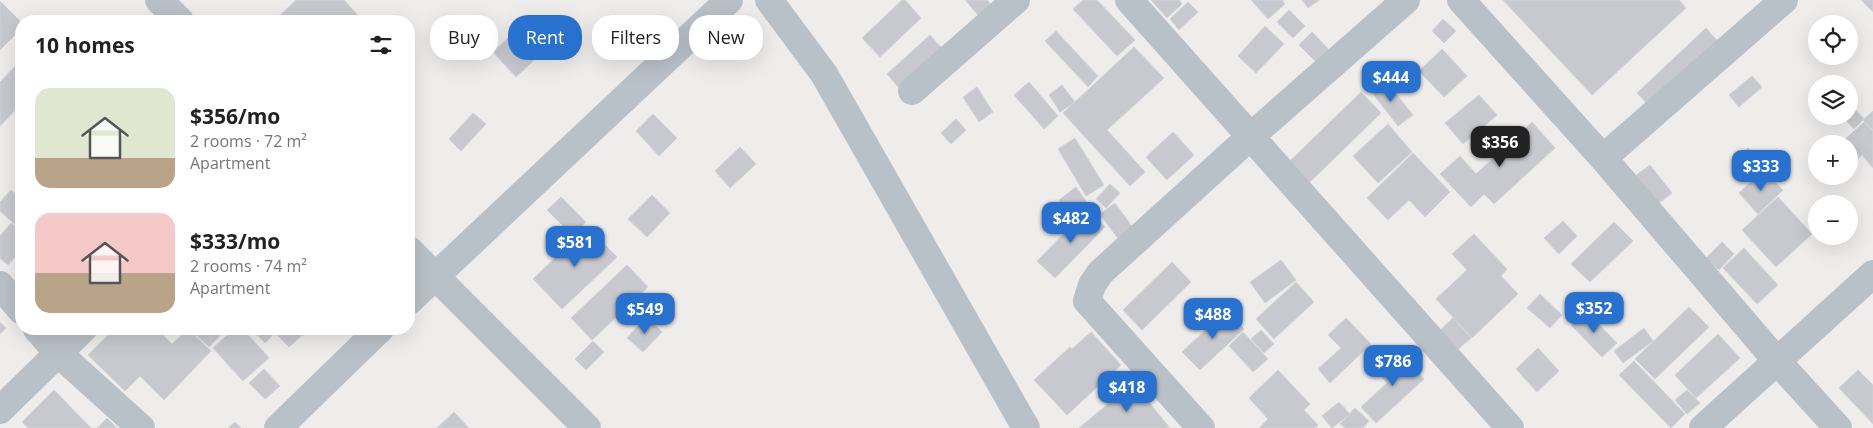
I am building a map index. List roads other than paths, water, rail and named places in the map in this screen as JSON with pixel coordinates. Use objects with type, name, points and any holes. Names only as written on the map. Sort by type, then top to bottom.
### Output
[{"type":"street","points":[[159,0],[174,15]]},
{"type":"street","points":[[415,295],[730,0]]},
{"type":"street","points":[[769,0],[824,74],[1026,428]]},
{"type":"street","points":[[912,91],[1016,0]]},
{"type":"street","points":[[1129,0],[1510,428]]},
{"type":"street","points":[[1201,428],[1087,301],[1092,285],[1100,273],[1250,136],[1406,0]]},
{"type":"street","points":[[1461,0],[1603,158],[1777,361],[1838,428]]},
{"type":"street","points":[[1603,158],[1784,0]]},
{"type":"street","points":[[415,256],[587,428]]},
{"type":"street","points":[[1703,428],[1873,274]]},
{"type":"street","points":[[0,285],[15,303]]},
{"type":"street","points":[[42,335],[58,353],[141,428]]},
{"type":"street","points":[[0,410],[77,335]]},
{"type":"street","points":[[278,428],[374,335]]}]
